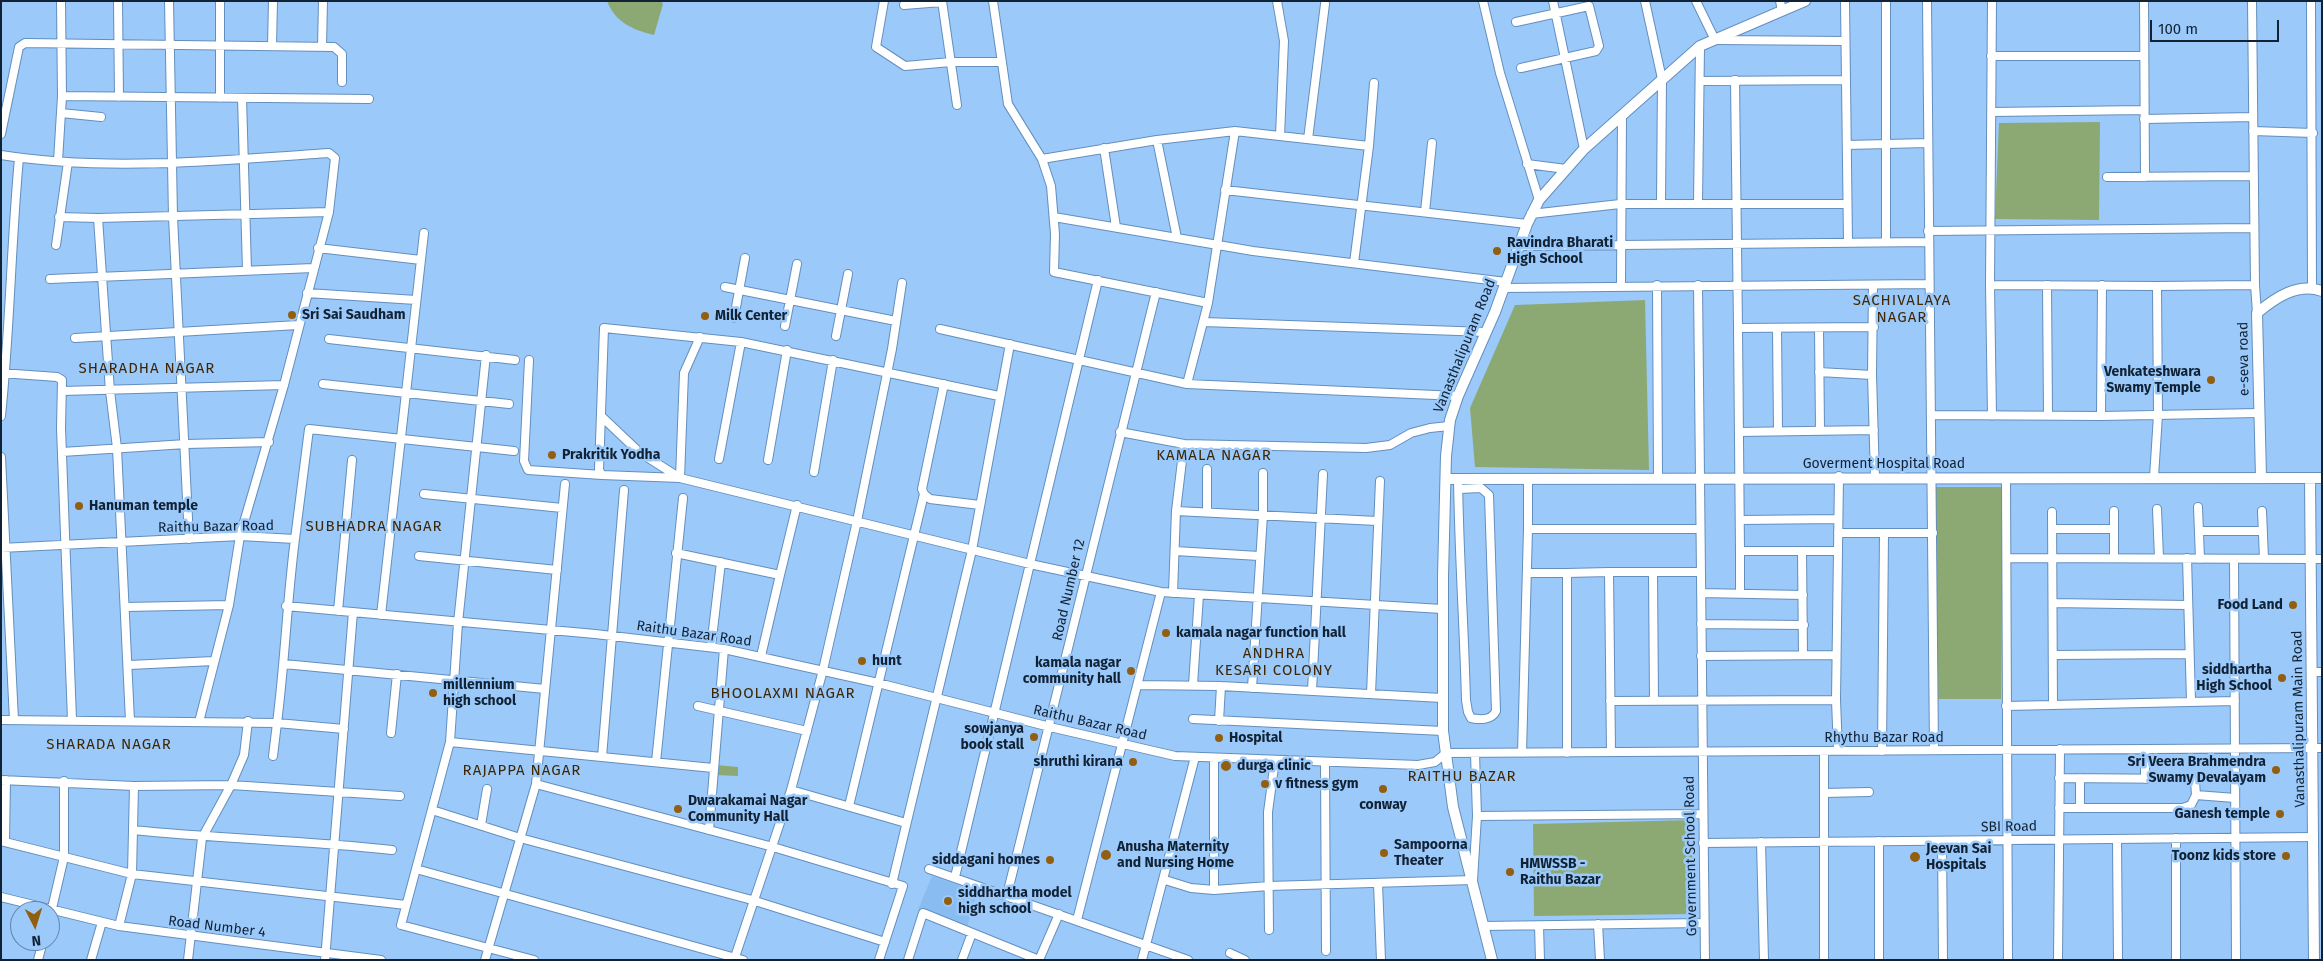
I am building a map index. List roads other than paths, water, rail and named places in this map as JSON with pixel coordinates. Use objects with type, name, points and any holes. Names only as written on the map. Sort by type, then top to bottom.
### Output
[{"type":"street","points":[[58,161],[62,96],[61,1]]},
{"type":"street","points":[[118,1],[119,97]]},
{"type":"street","points":[[169,1],[168,43],[174,162],[173,217],[186,444],[189,539]]},
{"type":"street","points":[[220,1],[220,98]]},
{"type":"street","points":[[272,46],[273,1]]},
{"type":"street","points":[[322,1],[322,47]]},
{"type":"street","points":[[884,1],[876,47],[905,66],[951,62],[1002,62]]},
{"type":"street","points":[[904,5],[942,1],[957,105]]},
{"type":"street","points":[[993,1],[1008,104],[1042,159],[1051,186],[1054,217],[1054,272],[1208,303]]},
{"type":"street","points":[[1277,1],[1284,41],[1280,136]]},
{"type":"street","points":[[1483,1],[1500,73],[1538,200]]},
{"type":"street","points":[[1553,1],[1563,58],[1584,149]]},
{"type":"street","points":[[1645,1],[1662,79],[1661,204]]},
{"type":"street","points":[[1696,1],[1715,40],[1845,40]]},
{"type":"street","name":"Vanasthalipuram Road","points":[[1492,960],[1453,807],[1446,753],[1442,698],[1442,609],[1446,479],[1449,426],[1458,396],[1486,332],[1518,246],[1538,200],[1584,149],[1700,46],[1781,6],[1805,1]]},
{"type":"street","points":[[1845,1],[1848,242]]},
{"type":"street","points":[[1886,1],[1886,242]]},
{"type":"street","points":[[1927,1],[1934,750]]},
{"type":"street","points":[[1992,1],[1990,285],[1992,416]]},
{"type":"street","points":[[2144,1],[2144,177]]},
{"type":"street","points":[[2252,1],[2254,228],[2257,313]]},
{"type":"street","points":[[2311,1],[2317,290]]},
{"type":"street","points":[[1308,139],[1326,4]]},
{"type":"street","points":[[1516,22],[1589,6],[1599,46],[1596,51],[1521,68]]},
{"type":"street","points":[[1,134],[20,47],[24,43],[168,43],[334,47],[340,50],[342,82]]},
{"type":"street","points":[[1698,203],[1700,46]]},
{"type":"street","points":[[1991,56],[2143,56]]},
{"type":"street","points":[[1735,80],[1740,593]]},
{"type":"street","points":[[1700,81],[1846,80]]},
{"type":"street","points":[[2313,80],[2322,81]]},
{"type":"street","points":[[1354,263],[1360,204],[1369,146],[1374,84]]},
{"type":"street","points":[[62,96],[369,99]]},
{"type":"street","points":[[242,98],[247,270]]},
{"type":"street","points":[[1992,112],[2144,110]]},
{"type":"street","points":[[61,113],[100,117]]},
{"type":"street","points":[[1621,286],[1622,116]]},
{"type":"street","points":[[2144,119],[2253,117]]},
{"type":"street","points":[[2253,131],[2313,133]]},
{"type":"street","points":[[1042,159],[1158,140],[1235,132],[1369,146]]},
{"type":"street","points":[[1187,384],[1208,303],[1235,132]]},
{"type":"street","points":[[1158,140],[1177,238]]},
{"type":"street","points":[[1425,212],[1432,143]]},
{"type":"street","points":[[1846,145],[1927,143]]},
{"type":"street","points":[[1104,148],[1116,227]]},
{"type":"street","points":[[1,155],[68,162],[174,162],[329,153],[333,155],[336,165],[329,212],[318,248],[284,385],[240,536],[229,605],[199,722]]},
{"type":"street","points":[[1,416],[5,316],[11,269],[19,158]]},
{"type":"street","points":[[56,245],[68,162]]},
{"type":"street","points":[[1527,164],[1566,169]]},
{"type":"street","points":[[2107,177],[2254,176]]},
{"type":"street","points":[[1225,190],[1425,212],[1529,219],[1620,204],[1847,204]]},
{"type":"street","points":[[60,217],[173,217],[329,212]]},
{"type":"street","points":[[1054,217],[1218,245],[1505,285],[1929,284]]},
{"type":"street","points":[[98,218],[110,390],[117,448],[129,665],[130,721]]},
{"type":"street","points":[[1928,231],[2254,228]]},
{"type":"street","points":[[381,615],[424,233]]},
{"type":"street","points":[[1518,246],[1928,242]]},
{"type":"street","points":[[318,248],[421,260]]},
{"type":"street","points":[[734,318],[745,258]]},
{"type":"street","points":[[785,326],[797,264]]},
{"type":"street","points":[[1,268],[11,269]]},
{"type":"street","points":[[50,279],[313,268]]},
{"type":"street","points":[[836,336],[848,274]]},
{"type":"street","points":[[955,877],[1098,280]]},
{"type":"street","points":[[416,869],[737,959],[752,900],[773,847],[791,790],[823,670],[857,521],[887,371],[902,283]]},
{"type":"street","name":"Government School Road","points":[[1698,285],[1705,960]]},
{"type":"street","points":[[1873,285],[1872,375],[1875,478]]},
{"type":"street","points":[[1990,285],[2255,285]]},
{"type":"street","points":[[2047,285],[2048,415]]},
{"type":"street","points":[[2101,416],[2102,285]]},
{"type":"street","points":[[1657,286],[1658,478]]},
{"type":"street","points":[[2154,477],[2158,415],[2157,286]]},
{"type":"street","points":[[725,287],[896,320]]},
{"type":"street","name":"e-seva road","points":[[2261,477],[2257,313],[2282,295],[2297,290],[2317,290]]},
{"type":"street","name":"Road Number 12","points":[[1007,895],[1156,292]]},
{"type":"street","points":[[307,293],[416,300]]},
{"type":"street","points":[[1204,322],[1486,332]]},
{"type":"street","points":[[75,338],[298,325]]},
{"type":"street","points":[[1738,328],[1874,327]]},
{"type":"street","points":[[602,475],[599,470],[604,328],[741,342],[787,350],[999,396]]},
{"type":"street","points":[[1777,328],[1778,431]]},
{"type":"street","points":[[1819,328],[1820,431]]},
{"type":"street","points":[[940,329],[1078,358],[1187,384],[1458,396]]},
{"type":"street","points":[[680,478],[684,373],[700,337]]},
{"type":"street","points":[[329,339],[486,355],[515,360]]},
{"type":"street","points":[[719,459],[741,342]]},
{"type":"street","points":[[892,884],[972,550],[1010,344]]},
{"type":"street","points":[[768,460],[787,350]]},
{"type":"street","points":[[486,355],[458,622],[450,742],[401,925],[530,959]]},
{"type":"street","points":[[529,360],[524,461],[528,470],[680,478],[797,505],[1030,564],[1086,574],[1161,592],[1442,609]]},
{"type":"street","points":[[814,472],[833,360]]},
{"type":"street","points":[[1820,372],[1872,375]]},
{"type":"street","points":[[4,373],[61,378],[72,720]]},
{"type":"street","points":[[323,384],[510,404]]},
{"type":"street","points":[[850,806],[915,535],[924,494],[922,488],[944,384]]},
{"type":"street","points":[[62,391],[284,385]]},
{"type":"street","points":[[1931,415],[2101,416],[2259,414]]},
{"type":"street","points":[[601,416],[639,452],[680,478]]},
{"type":"street","points":[[1120,432],[1184,444],[1366,448],[1390,445],[1411,433],[1449,426]]},
{"type":"street","points":[[273,756],[284,664],[286,606],[309,429],[514,451]]},
{"type":"street","points":[[1739,432],[1874,430]]},
{"type":"street","points":[[62,452],[186,444],[268,442]]},
{"type":"street","points":[[1173,593],[1176,511],[1184,444]]},
{"type":"street","points":[[1,458],[14,720]]},
{"type":"street","points":[[338,611],[352,460]]},
{"type":"street","points":[[1207,469],[1207,512]]},
{"type":"street","points":[[1252,688],[1263,515],[1263,473]]},
{"type":"street","points":[[1312,691],[1323,474]]},
{"type":"street","points":[[1838,751],[1836,655],[1839,476]]},
{"type":"street","name":"Goverment Hospital Road","points":[[1446,479],[1458,484],[1528,479],[1839,476],[1875,478],[2322,478]]},
{"type":"street","points":[[2006,478],[2008,558],[2006,706],[2008,960]]},
{"type":"street","name":"Vanasthalipuram Main Road","points":[[2310,478],[2317,559],[2317,748],[2314,837],[2318,913],[2314,960]]},
{"type":"street","points":[[1522,753],[1528,573],[1528,479]]},
{"type":"street","points":[[1371,694],[1380,481]]},
{"type":"street","points":[[485,960],[503,892],[536,784],[565,484]]},
{"type":"street","points":[[1458,484],[1481,488],[1489,495],[1496,711],[1492,716],[1482,719],[1474,719],[1470,716],[1466,700],[1458,484]]},
{"type":"street","points":[[602,757],[624,490]]},
{"type":"street","points":[[424,494],[562,508]]},
{"type":"street","points":[[924,494],[930,499],[980,506]]},
{"type":"street","points":[[656,762],[683,498]]},
{"type":"street","points":[[761,656],[797,505]]},
{"type":"street","points":[[2198,507],[2200,558]]},
{"type":"street","points":[[2157,509],[2159,558]]},
{"type":"street","points":[[1176,511],[1377,522]]},
{"type":"street","points":[[2114,511],[2114,558]]},
{"type":"street","points":[[2262,511],[2264,559]]},
{"type":"street","points":[[2052,512],[2053,705]]},
{"type":"street","points":[[1740,520],[1838,519]]},
{"type":"street","points":[[1528,530],[1700,529]]},
{"type":"street","points":[[2052,529],[2114,529]]},
{"type":"street","points":[[2199,531],[2263,531]]},
{"type":"street","points":[[1838,533],[1933,533]]},
{"type":"street","points":[[1882,750],[1884,533]]},
{"type":"street","name":"Raithu Bazar Road","points":[[4,548],[240,536],[295,539]]},
{"type":"street","points":[[1175,551],[1259,556]]},
{"type":"street","points":[[1740,551],[1837,551]]},
{"type":"street","points":[[1802,551],[1803,655]]},
{"type":"street","points":[[676,553],[780,576]]},
{"type":"street","points":[[419,556],[557,570]]},
{"type":"street","points":[[2008,558],[2317,559]]},
{"type":"street","points":[[2187,558],[2188,654],[2191,701]]},
{"type":"street","points":[[2234,559],[2236,960]]},
{"type":"street","points":[[711,647],[721,562]]},
{"type":"street","points":[[1609,572],[1611,752]]},
{"type":"street","points":[[1653,572],[1654,701]]},
{"type":"street","points":[[1528,573],[1700,572]]},
{"type":"street","points":[[1567,573],[1567,752]]},
{"type":"street","points":[[1077,920],[1161,592]]},
{"type":"street","points":[[1701,593],[1803,595]]},
{"type":"street","points":[[1193,685],[1200,595]]},
{"type":"street","points":[[2053,603],[2187,605]]},
{"type":"street","points":[[125,608],[229,605]]},
{"type":"street","name":"Raithu Bazar Road","points":[[286,606],[612,635],[724,649],[878,683],[1050,727],[1175,756],[1418,765],[1436,762],[1446,753]]},
{"type":"street","points":[[325,956],[353,612]]},
{"type":"street","points":[[1701,624],[1804,624]]},
{"type":"street","points":[[709,830],[724,649]]},
{"type":"street","points":[[2054,655],[2188,654]]},
{"type":"street","points":[[1701,656],[1836,655]]},
{"type":"street","points":[[129,665],[214,661]]},
{"type":"street","points":[[284,664],[545,689]]},
{"type":"street","points":[[390,733],[397,674]]},
{"type":"street","points":[[1138,685],[1221,686],[1442,698]]},
{"type":"street","points":[[1219,721],[1221,686]]},
{"type":"street","points":[[1610,701],[1836,700]]},
{"type":"street","points":[[2006,706],[2235,701]]},
{"type":"street","points":[[698,706],[718,709],[807,732]]},
{"type":"street","points":[[1193,719],[1444,730]]},
{"type":"street","points":[[1,720],[248,721],[344,730]]},
{"type":"street","points":[[188,960],[202,838],[231,785],[244,755],[248,721]]},
{"type":"street","points":[[450,742],[713,768]]},
{"type":"street","name":"Rhythu Bazar Road","points":[[1446,753],[2317,748]]},
{"type":"street","points":[[2058,960],[2060,749]]},
{"type":"street","points":[[2145,749],[2145,778]]},
{"type":"street","points":[[1824,751],[1824,960]]},
{"type":"street","points":[[1165,880],[1191,888],[1214,890],[1269,886],[1473,880],[1477,816],[1475,753]]},
{"type":"street","points":[[1142,960],[1165,880],[1196,757]]},
{"type":"street","points":[[1214,758],[1214,890]]},
{"type":"street","points":[[1269,930],[1268,812],[1275,760]]},
{"type":"street","points":[[1325,762],[1326,952]]},
{"type":"street","points":[[2059,778],[2195,780],[2196,795],[2191,805],[2183,808],[2059,808]]},
{"type":"street","points":[[2080,778],[2080,808]]},
{"type":"street","points":[[400,796],[231,785],[134,786],[64,781],[4,780],[3,841],[132,874],[406,905]]},
{"type":"street","points":[[54,901],[64,857],[64,781]]},
{"type":"street","points":[[536,784],[773,847],[902,886],[879,960]]},
{"type":"street","points":[[119,926],[132,874],[134,786]]},
{"type":"street","points":[[481,825],[487,789]]},
{"type":"street","points":[[791,790],[906,823]]},
{"type":"street","points":[[1824,793],[1869,792]]},
{"type":"street","points":[[2196,795],[2235,798]]},
{"type":"street","points":[[432,810],[520,838],[752,900],[885,942]]},
{"type":"street","points":[[1477,816],[1703,814]]},
{"type":"street","points":[[133,830],[202,838],[335,843],[392,850]]},
{"type":"street","name":"SBI Road","points":[[1703,843],[2314,837]]},
{"type":"street","points":[[2176,838],[2176,960]]},
{"type":"street","points":[[2118,839],[2118,960]]},
{"type":"street","points":[[1879,841],[1879,960]]},
{"type":"street","points":[[1942,841],[1943,960]]},
{"type":"street","points":[[1761,842],[1764,960]]},
{"type":"street","points":[[929,869],[1188,960]]},
{"type":"street","points":[[1378,884],[1381,960]]},
{"type":"street","name":"Road Number 4","points":[[1,897],[14,901]]},
{"type":"street","points":[[908,960],[923,913],[1039,960],[1060,914]]},
{"type":"street","name":"Road Number 4","points":[[60,915],[119,926],[325,956],[382,960]]},
{"type":"street","points":[[91,960],[102,922]]},
{"type":"street","points":[[1483,926],[1704,923]]},
{"type":"street","points":[[1598,924],[1600,960]]},
{"type":"street","points":[[1539,926],[1540,960]]},
{"type":"street","points":[[962,960],[972,933]]},
{"type":"street","points":[[1230,953],[1245,960]]},
{"type":"place","name":"Ravindra Bharati High School","points":[[1497,251]]},
{"type":"place","name":"Sri Sai Saudham","points":[[292,315]]},
{"type":"place","name":"Milk Center","points":[[705,316]]},
{"type":"place","name":"Venkateshwara Swamy Temple","points":[[2211,380]]},
{"type":"place","name":"Prakritik Yodha","points":[[552,455]]},
{"type":"place","name":"Hanuman temple","points":[[79,506]]},
{"type":"place","name":"Food Land","points":[[2293,605]]},
{"type":"place","name":"kamala nagar function hall","points":[[1166,633]]},
{"type":"place","name":"hunt","points":[[862,661]]},
{"type":"place","name":"kamala nagar community hall","points":[[1131,671]]},
{"type":"place","name":"siddhartha High School","points":[[2282,678]]},
{"type":"place","name":"millennium high school","points":[[433,693]]},
{"type":"place","name":"sowjanya book stall","points":[[1034,737]]},
{"type":"place","name":"Hospital","points":[[1219,738]]},
{"type":"place","name":"shruthi kirana","points":[[1133,762]]},
{"type":"place","name":"durga clinic","points":[[1226,766]]},
{"type":"place","name":"Sri Veera Brahmendra Swamy Devalayam","points":[[2276,770]]},
{"type":"place","name":"v fitness gym","points":[[1265,784]]},
{"type":"place","name":"conway","points":[[1383,789]]},
{"type":"place","name":"Dwarakamai Nagar Community Hall","points":[[678,809]]},
{"type":"place","name":"Ganesh temple","points":[[2280,814]]},
{"type":"place","name":"Sampoorna Theater","points":[[1384,853]]},
{"type":"place","name":"Anusha Maternity and Nursing Home","points":[[1106,855]]},
{"type":"place","name":"Toonz kids store","points":[[2286,856]]},
{"type":"place","name":"Jeevan Sai Hospitals","points":[[1915,857]]},
{"type":"place","name":"siddagani homes","points":[[1050,860]]},
{"type":"place","name":"HMWSSB - Raithu Bazar","points":[[1510,872]]},
{"type":"place","name":"siddhartha model high school","points":[[948,901]]},
{"type":"district","name":"SACHIVALAYA NAGAR","points":[[1902,310]]},
{"type":"district","name":"SHARADHA NAGAR","points":[[147,369]]},
{"type":"district","name":"KAMALA NAGAR","points":[[1214,456]]},
{"type":"district","name":"SUBHADRA NAGAR","points":[[374,527]]},
{"type":"district","name":"ANDHRA KESARI COLONY","points":[[1274,662]]},
{"type":"district","name":"BHOOLAXMI NAGAR","points":[[783,694]]},
{"type":"district","name":"SHARADA NAGAR","points":[[109,745]]},
{"type":"district","name":"RAJAPPA NAGAR","points":[[522,771]]},
{"type":"district","name":"RAITHU BAZAR","points":[[1462,777]]}]
